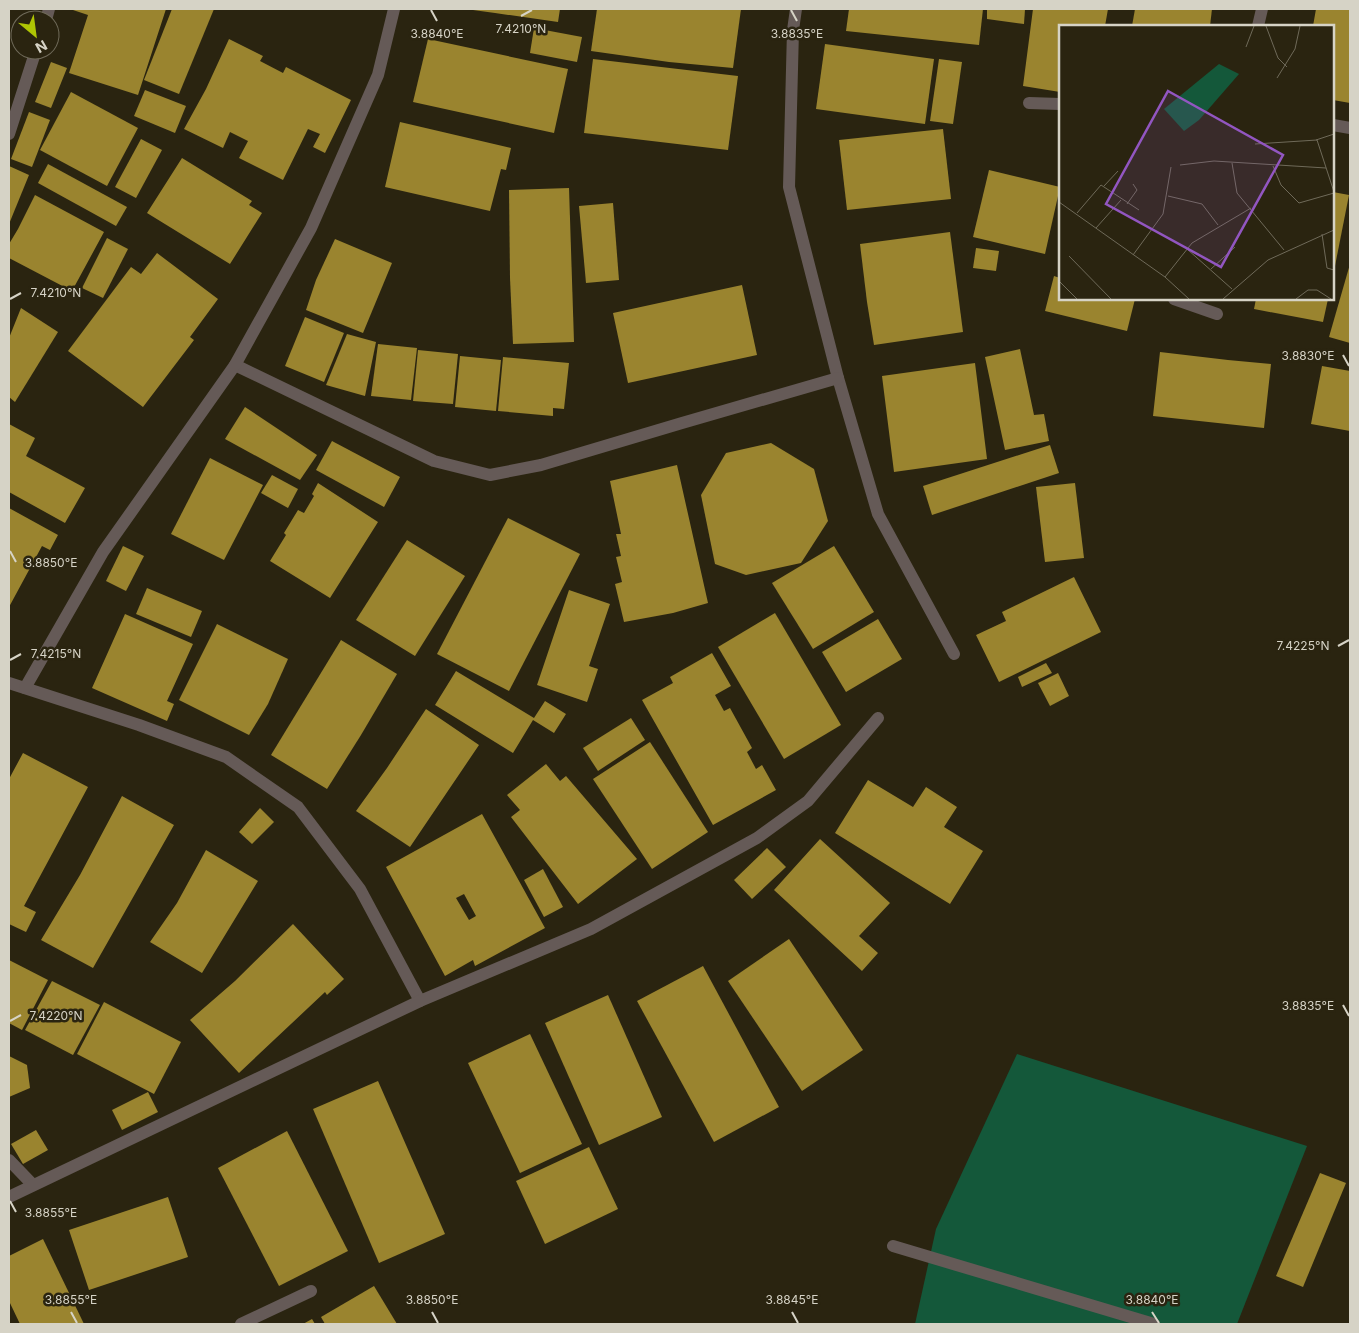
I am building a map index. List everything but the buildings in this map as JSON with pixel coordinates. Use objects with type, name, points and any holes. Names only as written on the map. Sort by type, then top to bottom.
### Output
[{"type":"street","points":[[25,688],[103,552],[235,365],[311,228],[378,75],[394,9]]},
{"type":"street","points":[[796,9],[793,30],[789,187],[838,378],[878,514],[954,654]]},
{"type":"street","points":[[1258,25],[1262,9]]},
{"type":"street","points":[[9,134],[33,60]]},
{"type":"street","points":[[1029,103],[1059,104]]},
{"type":"street","points":[[1334,125],[1350,128]]},
{"type":"street","points":[[1177,300],[1217,314]]},
{"type":"street","points":[[235,365],[434,460],[490,475],[541,465],[838,378]]},
{"type":"street","points":[[9,684],[138,725],[226,757],[298,807],[360,890],[420,1001]]},
{"type":"street","points":[[9,1197],[420,1001],[591,929],[757,838],[808,801],[878,718]]},
{"type":"street","points":[[9,1160],[33,1185]]},
{"type":"street","points":[[893,1246],[1154,1324]]},
{"type":"street","points":[[241,1324],[311,1291]]},
{"type":"green space","points":[[1017,1054],[1307,1146],[1237,1324],[915,1324],[936,1229]]}]
